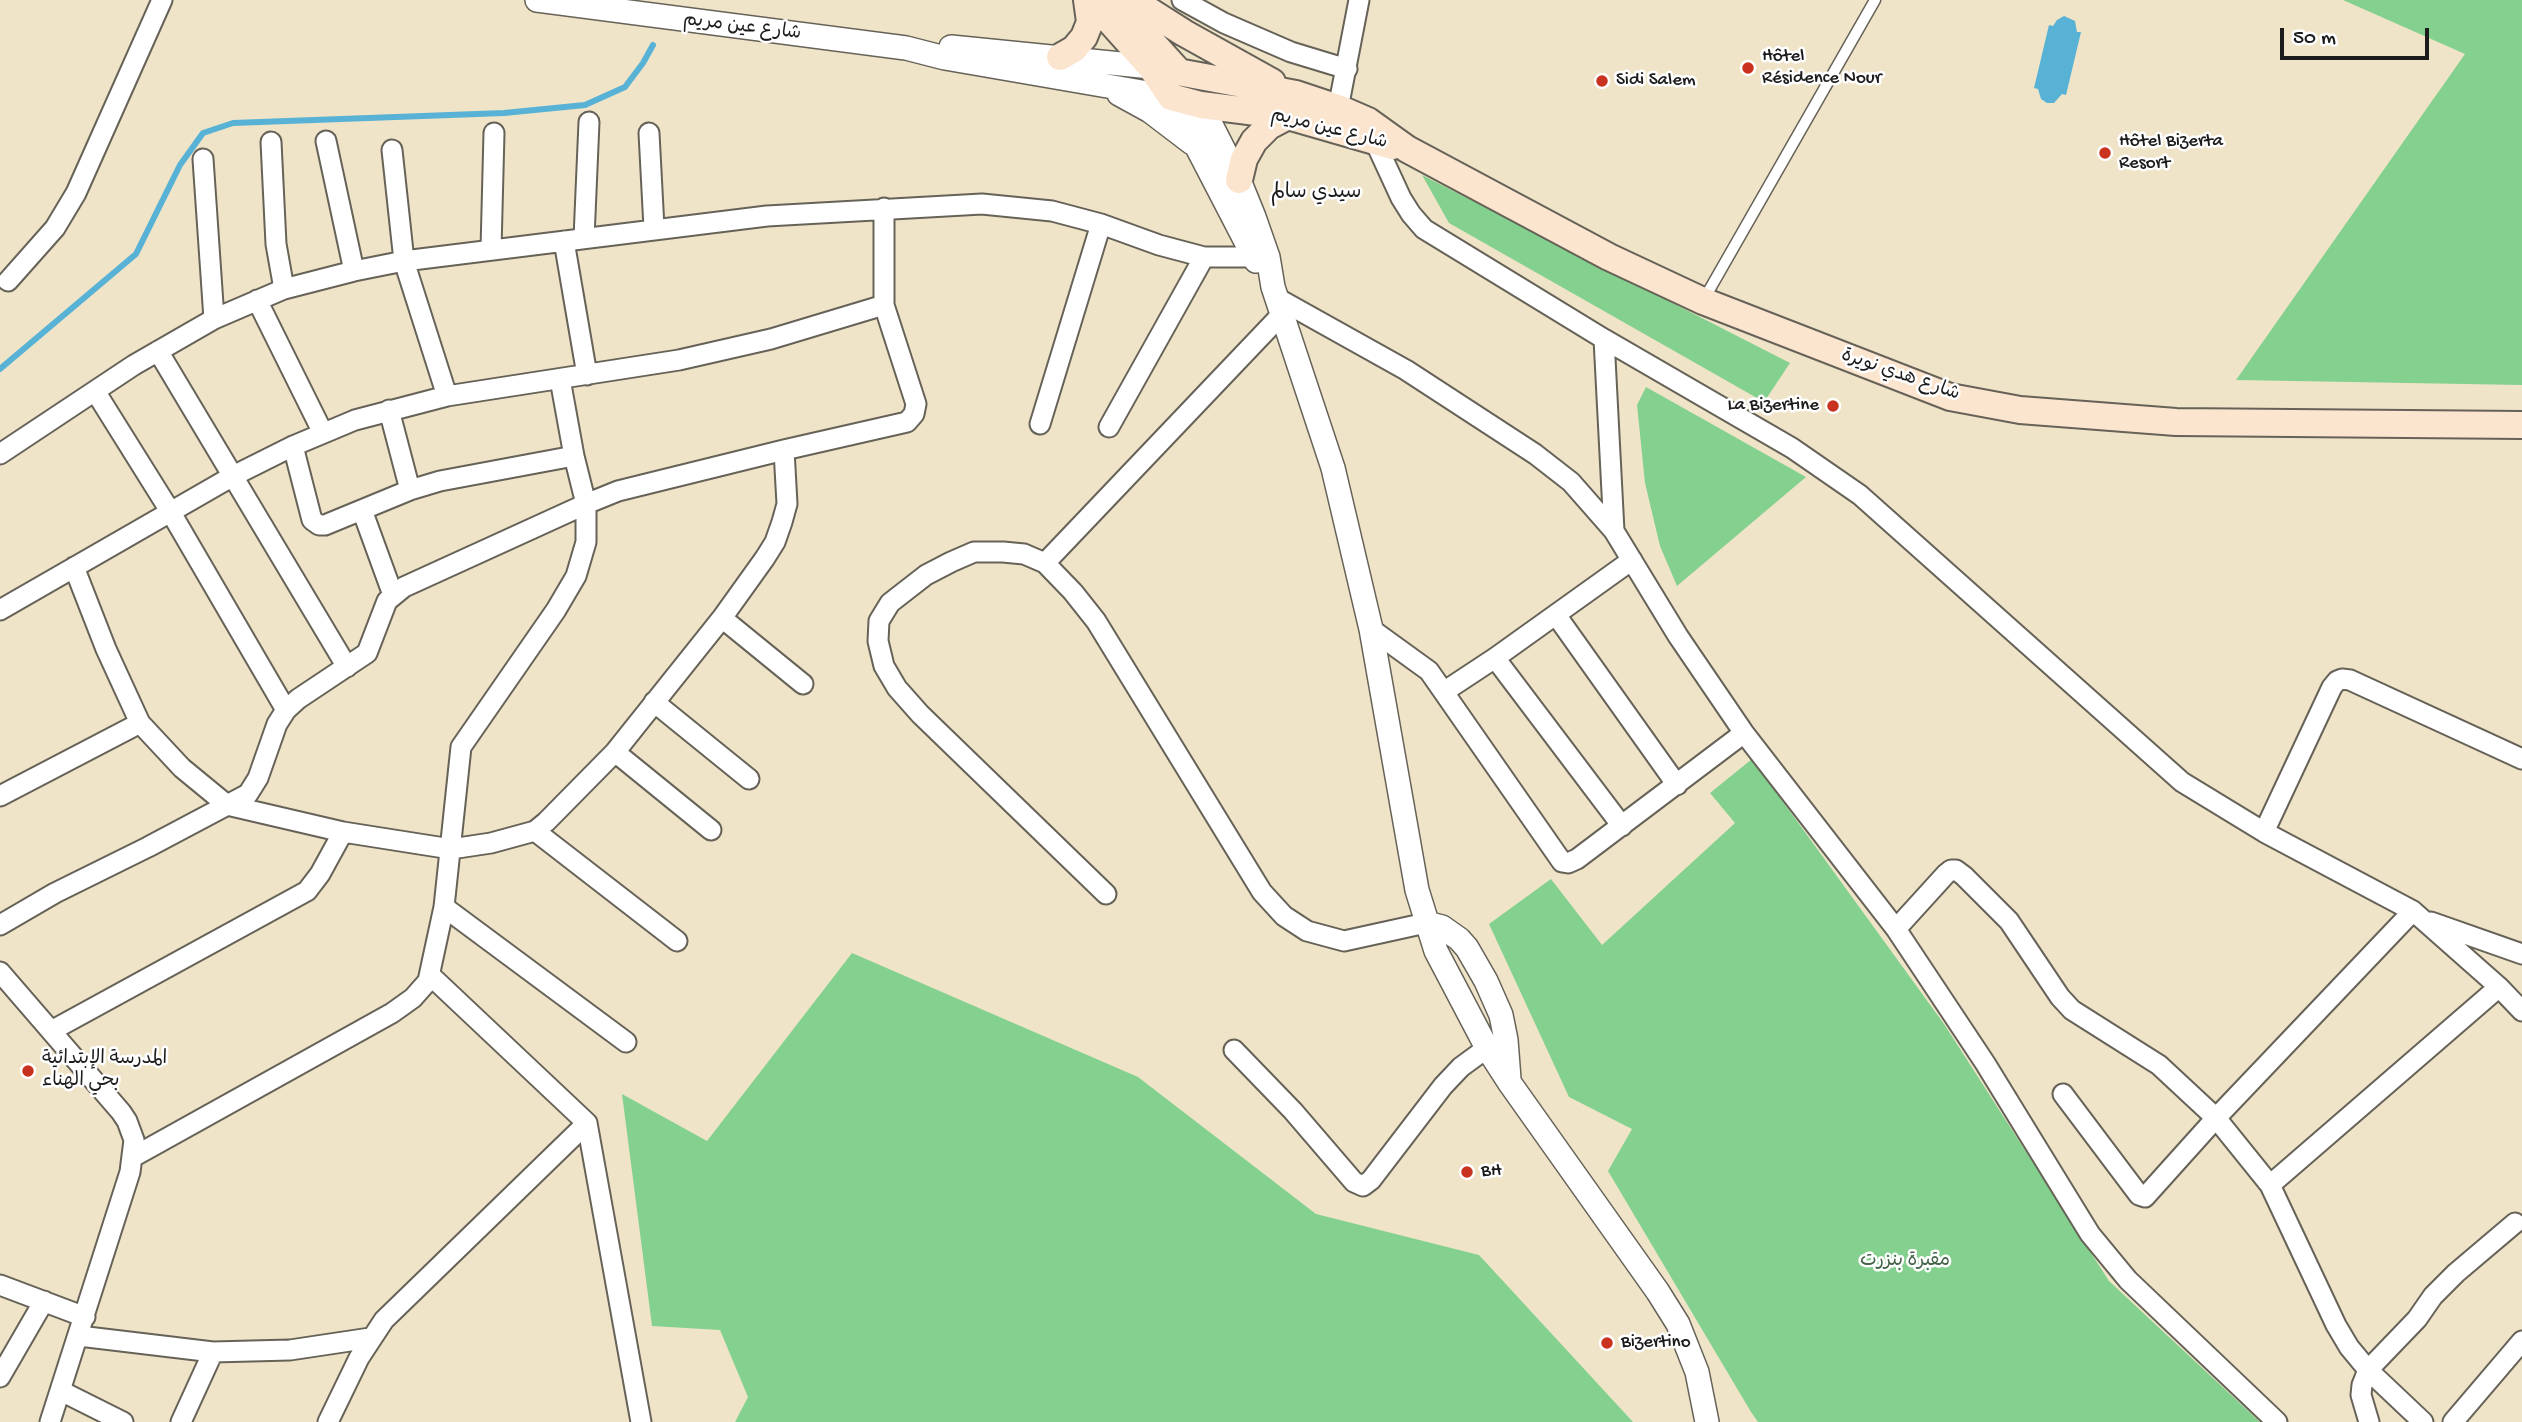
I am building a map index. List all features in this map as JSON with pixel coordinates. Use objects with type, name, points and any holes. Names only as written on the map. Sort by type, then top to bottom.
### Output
[{"type":"main road","points":[[1060,57],[1074,49],[1084,37],[1090,22],[1089,0]]},
{"type":"main road","points":[[1089,0],[1151,67]]},
{"type":"main road","points":[[1114,0],[1176,85],[1201,105]]},
{"type":"main road","points":[[1132,0],[1228,58],[1292,105],[1254,141],[1244,159],[1239,180]]},
{"type":"main road","name":"شارع عين مريم","points":[[1151,67],[1176,85],[1292,105],[1371,131],[1407,149]]},
{"type":"main road","name":"شارع عين مريم","points":[[1201,105],[1292,105]]},
{"type":"main road","name":"شارع هدي نويرة","points":[[1407,149],[1609,257],[1703,301],[1950,397],[2020,410],[2176,422],[2522,425]]},
{"type":"street","points":[[8,281],[55,228],[76,193],[162,0]]},
{"type":"street","name":"شارع عين مريم","points":[[537,0],[906,48],[945,58],[1093,83],[1176,85]]},
{"type":"street","points":[[1182,0],[1224,23],[1291,52],[1348,69]]},
{"type":"street","points":[[1336,119],[1348,69],[1359,0]]},
{"type":"street","name":"شارع عين مريم","points":[[906,48],[947,46],[1151,67]]},
{"type":"street","points":[[1093,83],[1150,111],[1200,150]]},
{"type":"street","points":[[1176,85],[1200,150],[1261,257]]},
{"type":"street","points":[[1201,105],[1239,180],[1261,257],[1333,468],[1371,629],[1417,890],[1436,951],[1487,1048],[1509,1082],[1678,1324],[1697,1371],[1707,1422]]},
{"type":"street","points":[[586,375],[574,240],[589,122]]},
{"type":"street","points":[[1371,131],[1401,198],[1424,229],[1604,339],[1792,448],[1860,495],[2182,782],[2264,832],[2419,916],[2522,954]]},
{"type":"street","points":[[491,249],[494,132]]},
{"type":"street","points":[[649,133],[654,228]]},
{"type":"street","points":[[326,141],[354,271]]},
{"type":"street","points":[[271,142],[276,244],[284,289]]},
{"type":"street","points":[[392,150],[404,261],[447,396]]},
{"type":"street","points":[[203,159],[214,319]]},
{"type":"street","points":[[0,454],[158,351],[214,319],[284,289],[404,261],[654,228],[808,212],[982,204],[1052,211],[1204,257],[1261,257]]},
{"type":"street","points":[[0,925],[55,892],[248,794],[254,786],[277,724],[286,710],[367,653],[387,601],[416,582],[586,503],[646,483],[907,422],[914,414],[915,394],[884,305],[884,208]]},
{"type":"street","points":[[1040,424],[1101,224]]},
{"type":"street","points":[[1109,427],[1204,257]]},
{"type":"street","points":[[1277,299],[1406,370],[1535,454],[1571,482],[1614,531],[1678,636],[1744,733],[1896,929],[1985,1063],[2090,1234],[2138,1289],[2277,1422]]},
{"type":"street","points":[[1045,563],[1277,299]]},
{"type":"street","points":[[257,300],[323,433]]},
{"type":"street","points":[[0,610],[233,476],[323,433],[389,410],[447,396],[679,359],[771,339],[884,305]]},
{"type":"street","points":[[1604,339],[1614,531]]},
{"type":"street","points":[[158,351],[347,667]]},
{"type":"street","points":[[133,1157],[391,1013],[424,988],[431,976],[452,849],[461,747],[556,610],[576,576],[586,542],[586,503],[560,379]]},
{"type":"street","points":[[95,391],[170,511],[286,710]]},
{"type":"street","points":[[389,410],[410,490]]},
{"type":"street","points":[[293,446],[314,523],[325,525],[410,490],[440,481],[574,456]]},
{"type":"street","points":[[74,567],[106,649],[140,723],[182,768],[227,805],[343,832],[452,849],[491,843],[535,831],[546,822],[615,752],[722,618],[775,542],[787,504],[784,450]]},
{"type":"street","points":[[362,510],[393,595]]},
{"type":"street","points":[[1106,894],[920,714],[897,688],[884,666],[878,641],[880,621],[890,603],[926,575],[974,552],[1024,554],[1045,563],[1073,592],[1096,621],[1262,892],[1284,916],[1307,931],[1345,941],[1426,923],[1442,926],[1459,939],[1486,981],[1501,1015],[1509,1082]]},
{"type":"street","points":[[1445,691],[1632,560]]},
{"type":"street","points":[[1556,615],[1677,785]]},
{"type":"street","points":[[722,618],[803,684]]},
{"type":"street","points":[[1371,629],[1429,671],[1562,862],[1568,863],[1577,859],[1744,733]]},
{"type":"street","points":[[1495,658],[1622,826]]},
{"type":"street","points":[[2264,832],[2332,687],[2342,679],[2350,680],[2522,759]]},
{"type":"street","points":[[654,702],[749,779]]},
{"type":"street","points":[[0,796],[140,723]]},
{"type":"street","points":[[615,752],[711,830]]},
{"type":"street","points":[[535,831],[677,941]]},
{"type":"street","points":[[51,1031],[307,891],[320,874],[343,832]]},
{"type":"street","points":[[1896,929],[1946,874],[1956,870],[2009,921],[2071,1010],[2159,1065],[2216,1118],[2270,1185],[2349,1347],[2368,1370],[2423,1422]]},
{"type":"street","points":[[444,907],[625,1042]]},
{"type":"street","points":[[2419,916],[2522,1011]]},
{"type":"street","points":[[2063,1094],[2143,1197],[2149,1195],[2216,1118],[2419,916]]},
{"type":"street","points":[[0,972],[127,1121],[134,1140],[133,1157],[50,1422]]},
{"type":"street","points":[[431,976],[587,1123],[640,1422]]},
{"type":"street","points":[[2270,1185],[2499,987]]},
{"type":"street","points":[[1234,1050],[1293,1111],[1354,1182],[1363,1186],[1371,1180],[1443,1086],[1461,1067],[1487,1048]]},
{"type":"street","points":[[328,1422],[370,1338],[394,1310],[587,1123]]},
{"type":"street","points":[[2369,1422],[2361,1395],[2368,1370],[2456,1273],[2515,1223]]},
{"type":"street","points":[[0,1285],[85,1317]]},
{"type":"street","points":[[0,1377],[44,1301]]},
{"type":"street","points":[[79,1336],[213,1352],[290,1350],[370,1338]]},
{"type":"street","points":[[2453,1422],[2522,1341]]},
{"type":"street","points":[[181,1422],[213,1352]]},
{"type":"street","points":[[61,1391],[123,1422]]},
{"type":"lane","points":[[1703,301],[1875,0]]},
{"type":"green space","points":[[2343,0],[2522,0],[2522,385],[2236,380],[2465,54]]},
{"type":"green space","points":[[1422,175],[1790,363],[1764,402],[1449,223]]},
{"type":"green space","points":[[1646,387],[1806,477],[1677,586],[1660,546],[1645,483],[1637,405]]},
{"type":"green space","name":"مقبرة بنزرت","points":[[1752,759],[1944,1024],[2109,1281],[2260,1422],[1758,1422],[1608,1171],[1632,1129],[1569,1097],[1489,924],[1551,879],[1602,945],[1735,823],[1710,793]]},
{"type":"green space","points":[[852,953],[1138,1077],[1316,1214],[1479,1255],[1633,1422],[735,1422],[748,1397],[720,1330],[652,1326],[622,1094],[707,1141]]},
{"type":"water","points":[[2064,16],[2075,21],[2077,32],[2081,32],[2066,95],[2062,94],[2054,103],[2047,103],[2041,99],[2038,89],[2034,88],[2049,25],[2053,26]]},
{"type":"waterway","points":[[0,369],[136,254],[180,165],[203,133],[233,123],[504,113],[585,105],[625,87],[653,45]]},
{"type":"place","name":"Hôtel Résidence Nour","points":[[1748,68]]},
{"type":"place","name":"Sidi Salem","points":[[1602,81]]},
{"type":"place","name":"Hôtel Bizerta Resort","points":[[2105,153]]},
{"type":"place","name":"La Bizertine","points":[[1833,406]]},
{"type":"place","name":"المدرسة الإبتدائية بحي الهناء","points":[[28,1071]]},
{"type":"place","name":"BH","points":[[1467,1172]]},
{"type":"place","name":"Bizertino","points":[[1607,1343]]},
{"type":"district","name":"سيدي سالم","points":[[1316,194]]}]
